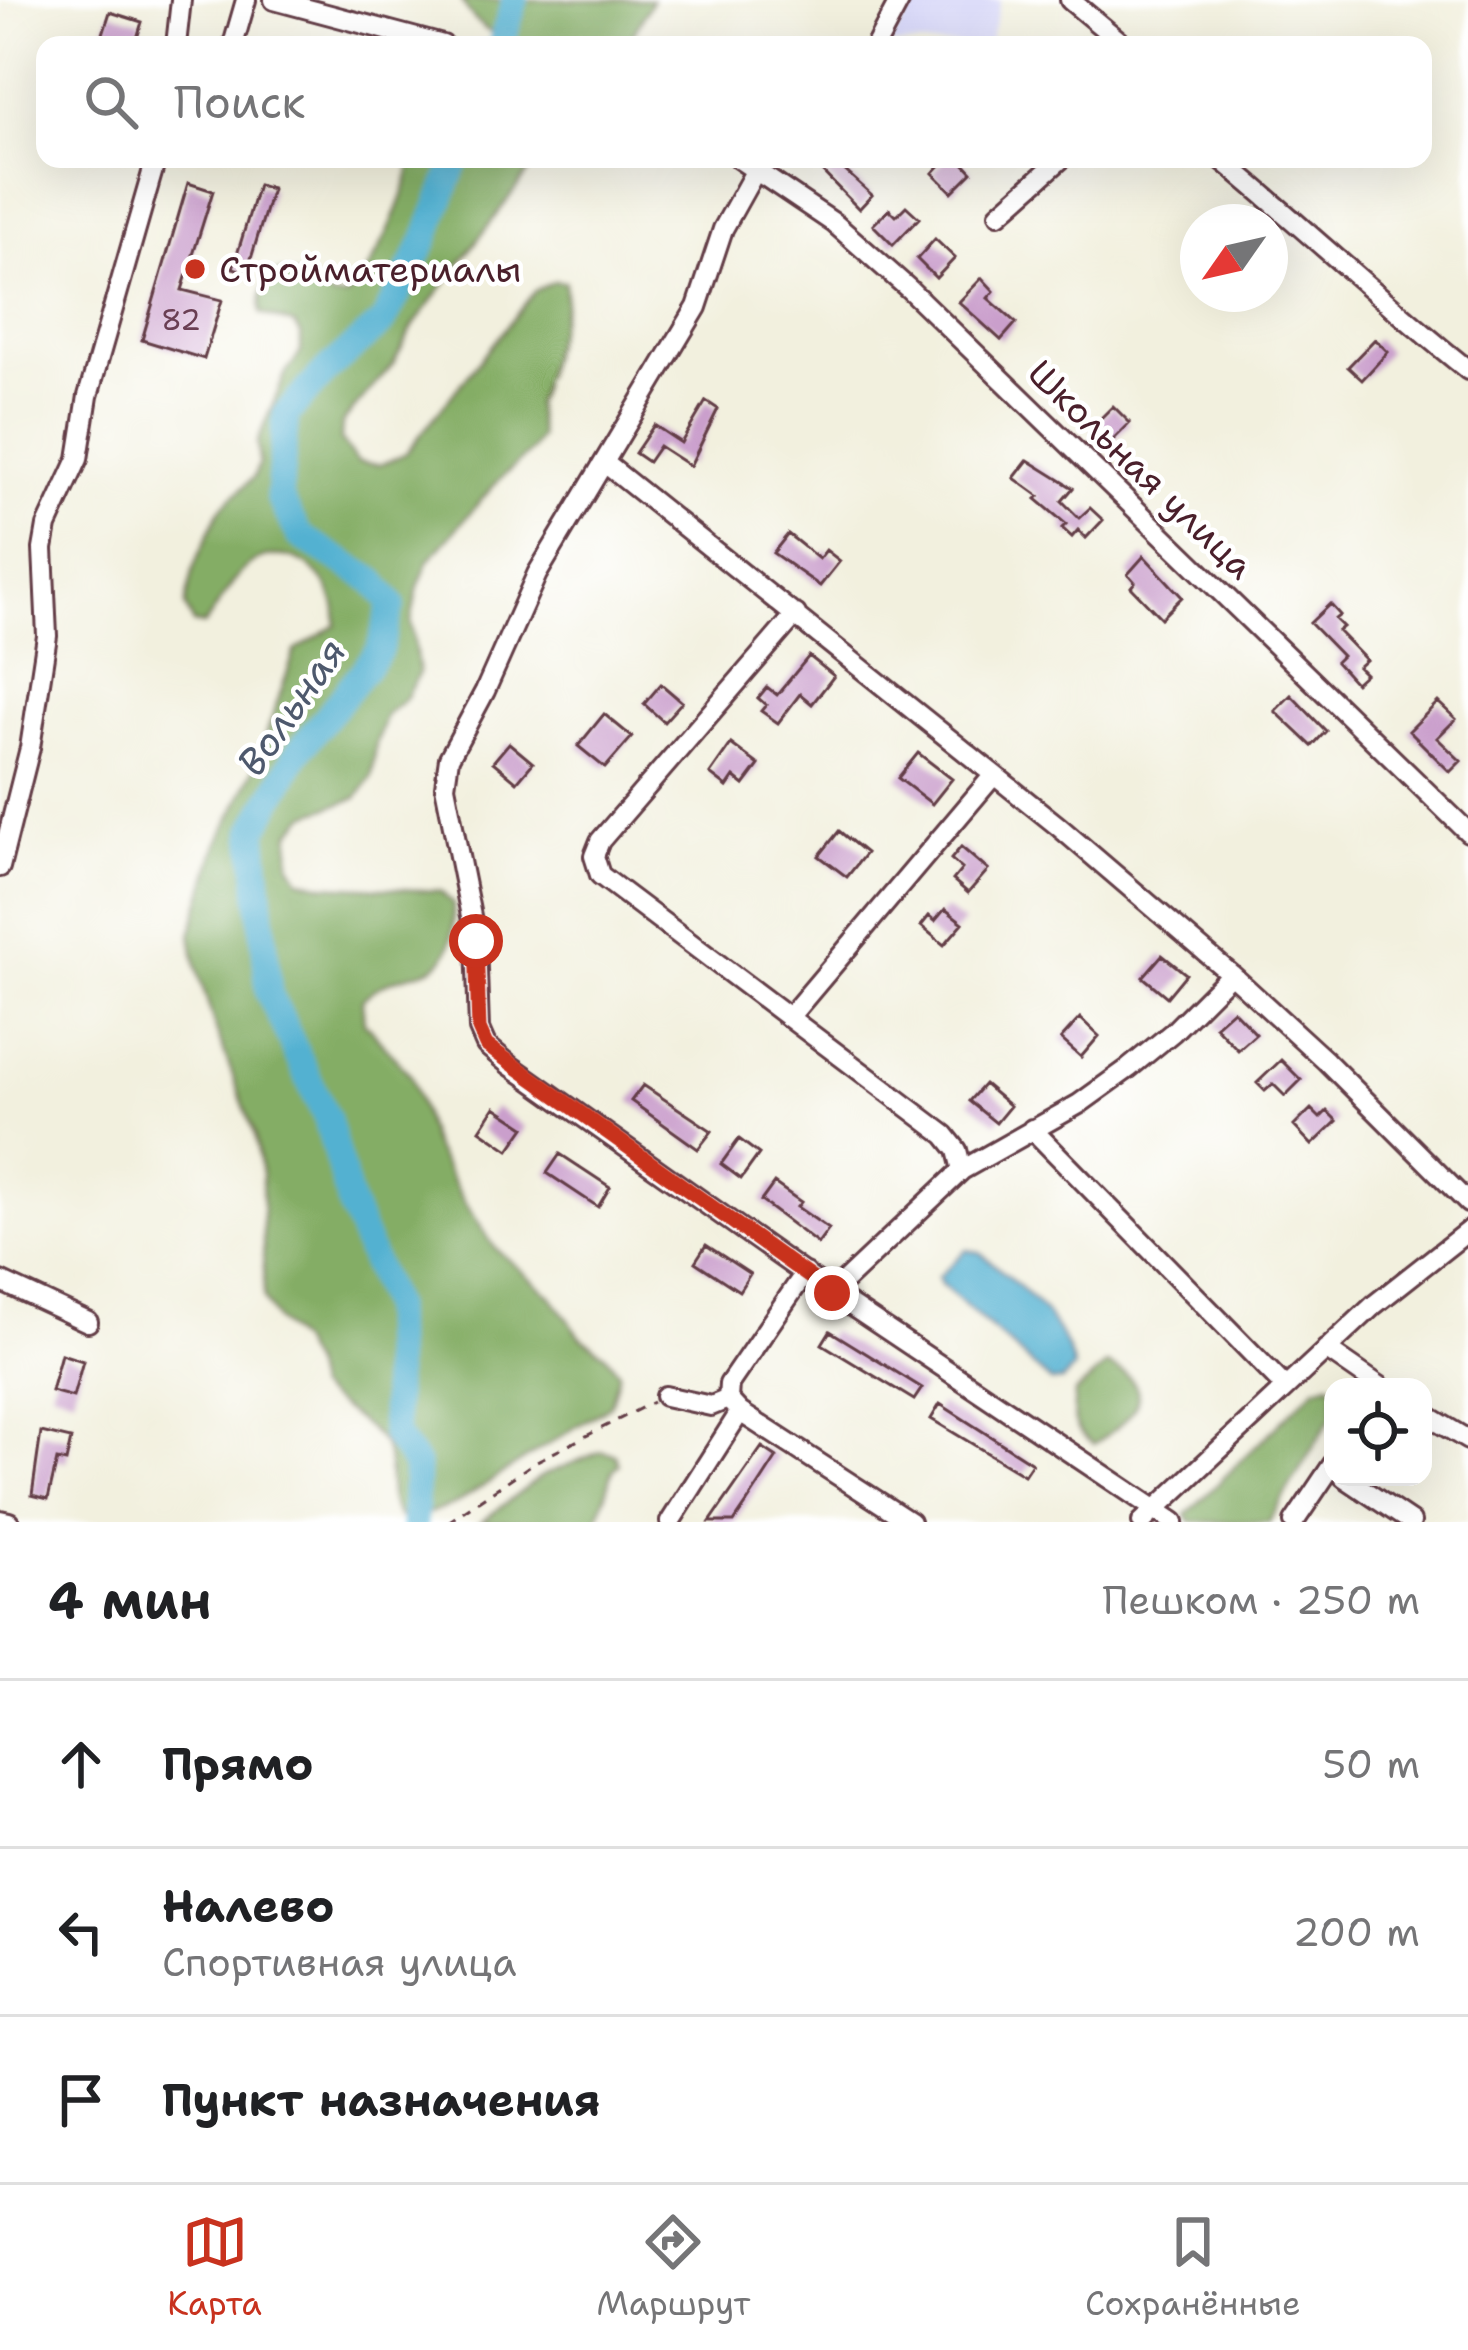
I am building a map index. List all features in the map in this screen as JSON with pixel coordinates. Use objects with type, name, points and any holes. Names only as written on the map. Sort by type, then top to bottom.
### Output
[{"type":"street","points":[[177,36],[181,0]]},
{"type":"street","points":[[236,36],[246,0]]},
{"type":"street","points":[[274,0],[346,9],[419,36]]},
{"type":"street","points":[[881,36],[900,0]]},
{"type":"street","points":[[1070,0],[1113,36]]},
{"type":"street","points":[[0,867],[30,748],[47,636],[43,549],[47,526],[78,458],[88,396],[153,168]]},
{"type":"street","points":[[749,168],[697,308],[536,574],[485,691],[449,758],[445,786],[476,941],[479,1029],[486,1045],[832,1293],[1148,1515],[1174,1522]]},
{"type":"street","name":"Школьная улица","points":[[760,168],[834,223],[909,289],[1468,832]]},
{"type":"street","points":[[999,214],[1051,168]]},
{"type":"street","points":[[1232,168],[1397,315],[1468,370]]},
{"type":"street","points":[[606,464],[1058,826],[1231,974],[1326,1060],[1468,1203]]},
{"type":"street","points":[[796,614],[601,841],[594,856],[600,875],[945,1135],[957,1150],[962,1170]]},
{"type":"street","points":[[790,1016],[993,776]]},
{"type":"street","points":[[832,1293],[962,1170],[1079,1104],[1129,1068],[1231,974]]},
{"type":"street","points":[[1032,1129],[1285,1387]]},
{"type":"street","points":[[1148,1515],[1374,1305],[1468,1232]]},
{"type":"street","points":[[670,1522],[734,1405],[729,1384],[805,1273]]},
{"type":"street","points":[[0,1281],[88,1322]]},
{"type":"street","points":[[1327,1349],[1369,1378]]},
{"type":"street","points":[[665,1396],[711,1406],[734,1405],[896,1518]]},
{"type":"street","points":[[1432,1418],[1468,1440]]},
{"type":"street","points":[[1294,1522],[1324,1484]]},
{"type":"street","points":[[1359,1486],[1412,1522]]},
{"type":"street","points":[[0,1520],[9,1522]]},
{"type":"path","points":[[448,1522],[535,1462],[665,1396]]},
{"type":"shaded area","points":[[913,0],[1001,0],[991,36],[894,36]]},
{"type":"green space","points":[[461,0],[652,0],[632,36],[497,36],[475,20]]},
{"type":"green space","points":[[410,168],[531,168],[414,325],[393,364],[342,423],[341,441],[357,462],[380,465],[406,453],[535,291],[555,281],[565,282],[565,304],[535,405],[540,437],[429,560],[411,622],[419,673],[404,700],[386,715],[372,777],[357,798],[306,815],[291,832],[290,863],[300,879],[323,885],[440,891],[453,904],[452,933],[438,964],[380,986],[362,1000],[364,1022],[411,1076],[432,1144],[495,1248],[552,1297],[581,1337],[605,1354],[619,1372],[610,1405],[452,1506],[403,1521],[392,1503],[381,1442],[315,1388],[299,1344],[264,1299],[262,1176],[255,1136],[216,1030],[191,934],[217,846],[253,772],[295,651],[336,625],[336,610],[332,595],[314,570],[288,557],[273,556],[242,572],[204,625],[194,624],[185,606],[194,566],[220,509],[254,477],[259,462],[257,443],[286,373],[301,352],[301,334],[295,325],[261,314],[263,289],[279,272],[310,279],[332,297],[346,297],[367,271],[404,192]]},
{"type":"green space","points":[[1107,1365],[1125,1374],[1138,1395],[1128,1416],[1094,1444],[1075,1423],[1075,1393]]},
{"type":"green space","points":[[1324,1385],[1324,1429],[1269,1522],[1191,1522],[1186,1515],[1316,1387]]},
{"type":"green space","points":[[602,1451],[615,1454],[619,1464],[597,1522],[481,1522],[543,1475]]},
{"type":"water","points":[[966,1250],[980,1252],[1049,1318],[1074,1369],[1062,1381],[1051,1382],[941,1284],[938,1277]]},
{"type":"building","points":[[110,12],[142,22],[138,36],[102,36]]},
{"type":"building","points":[[819,168],[842,168],[872,195],[859,209]]},
{"type":"building","points":[[938,168],[972,172],[952,192],[933,173]]},
{"type":"building","points":[[188,183],[213,191],[182,290],[222,300],[204,359],[142,340]]},
{"type":"building","points":[[258,185],[272,189],[247,272],[233,268]]},
{"type":"building","points":[[906,206],[919,218],[893,245],[873,225],[889,209],[896,216]]},
{"type":"building","points":[[935,239],[955,258],[936,278],[917,259]]},
{"type":"building","points":[[982,278],[994,291],[988,298],[1016,323],[1001,340],[959,302]]},
{"type":"building","points":[[1375,339],[1388,352],[1362,380],[1348,367]]},
{"type":"building","points":[[706,401],[718,409],[690,466],[659,446],[648,462],[635,453],[654,425],[681,443]]},
{"type":"building","points":[[1113,406],[1130,423],[1108,445],[1091,428]]},
{"type":"building","points":[[1028,460],[1073,488],[1062,501],[1079,518],[1090,508],[1103,520],[1086,538],[1078,530],[1072,537],[1062,528],[1066,524],[1036,499],[1039,496],[1014,478]]},
{"type":"building","points":[[788,534],[819,559],[826,550],[840,561],[820,586],[773,553]]},
{"type":"building","points":[[1144,556],[1182,597],[1161,618],[1131,587],[1135,582],[1128,574]]},
{"type":"building","points":[[1330,604],[1340,615],[1335,619],[1343,627],[1338,631],[1366,660],[1358,667],[1365,674],[1355,683],[1336,662],[1342,656],[1310,623]]},
{"type":"building","points":[[809,656],[834,676],[812,704],[800,694],[778,723],[761,711],[766,705],[758,698],[767,687],[777,695]]},
{"type":"building","points":[[661,684],[682,702],[664,722],[644,704]]},
{"type":"building","points":[[1291,695],[1326,731],[1312,746],[1275,711]]},
{"type":"building","points":[[1438,702],[1456,719],[1437,738],[1461,761],[1450,772],[1409,731]]},
{"type":"building","points":[[604,714],[632,737],[605,768],[578,746]]},
{"type":"building","points":[[509,743],[533,763],[517,782],[493,762]]},
{"type":"building","points":[[731,744],[759,765],[744,785],[734,777],[727,787],[710,774]]},
{"type":"building","points":[[918,753],[952,779],[932,804],[898,778]]},
{"type":"building","points":[[839,831],[866,853],[847,877],[819,856]]},
{"type":"building","points":[[961,847],[988,870],[968,893],[953,880],[962,869],[951,859]]},
{"type":"building","points":[[945,909],[963,923],[944,945],[921,926],[929,916],[935,921]]},
{"type":"building","points":[[1162,955],[1186,974],[1167,997],[1143,977]]},
{"type":"building","points":[[1233,1010],[1256,1034],[1238,1050],[1215,1026]]},
{"type":"building","points":[[1080,1018],[1099,1036],[1081,1057],[1061,1039]]},
{"type":"building","points":[[1281,1060],[1301,1080],[1285,1096],[1273,1084],[1265,1091],[1257,1083]]},
{"type":"building","points":[[984,1084],[1010,1106],[996,1123],[969,1101]]},
{"type":"building","points":[[643,1085],[712,1131],[698,1149],[631,1101]]},
{"type":"building","points":[[495,1107],[525,1127],[509,1150],[480,1130]]},
{"type":"building","points":[[1311,1109],[1320,1118],[1327,1111],[1337,1121],[1312,1145],[1294,1126]]},
{"type":"building","points":[[739,1139],[759,1154],[741,1179],[721,1164]]},
{"type":"building","points":[[560,1154],[610,1187],[598,1207],[547,1173]]},
{"type":"building","points":[[774,1183],[801,1202],[797,1207],[829,1229],[818,1244],[761,1201]]},
{"type":"building","points":[[706,1245],[750,1274],[739,1291],[695,1262]]},
{"type":"building","points":[[830,1331],[922,1388],[914,1400],[822,1344]]},
{"type":"building","points":[[61,1354],[83,1361],[73,1397],[51,1391]]},
{"type":"building","points":[[940,1404],[1032,1463],[1024,1475],[931,1419]]},
{"type":"building","points":[[41,1432],[71,1439],[66,1462],[57,1460],[48,1499],[32,1495]]},
{"type":"building","points":[[762,1447],[777,1457],[734,1522],[710,1522]]},
{"type":"waterway","name":"Вольная","points":[[504,36],[515,0]]},
{"type":"waterway","name":"Вольная","points":[[414,1522],[416,1465],[394,1435],[391,1306],[350,1204],[327,1119],[269,993],[254,831],[297,753],[379,651],[392,604],[374,581],[300,536],[279,497],[286,414],[327,370],[383,322],[424,243],[453,168]]},
{"type":"place","name":"Стройматериалы","points":[[195,269]]},
{"type":"route","points":[[476,941],[479,1029],[486,1045],[832,1293]]}]
